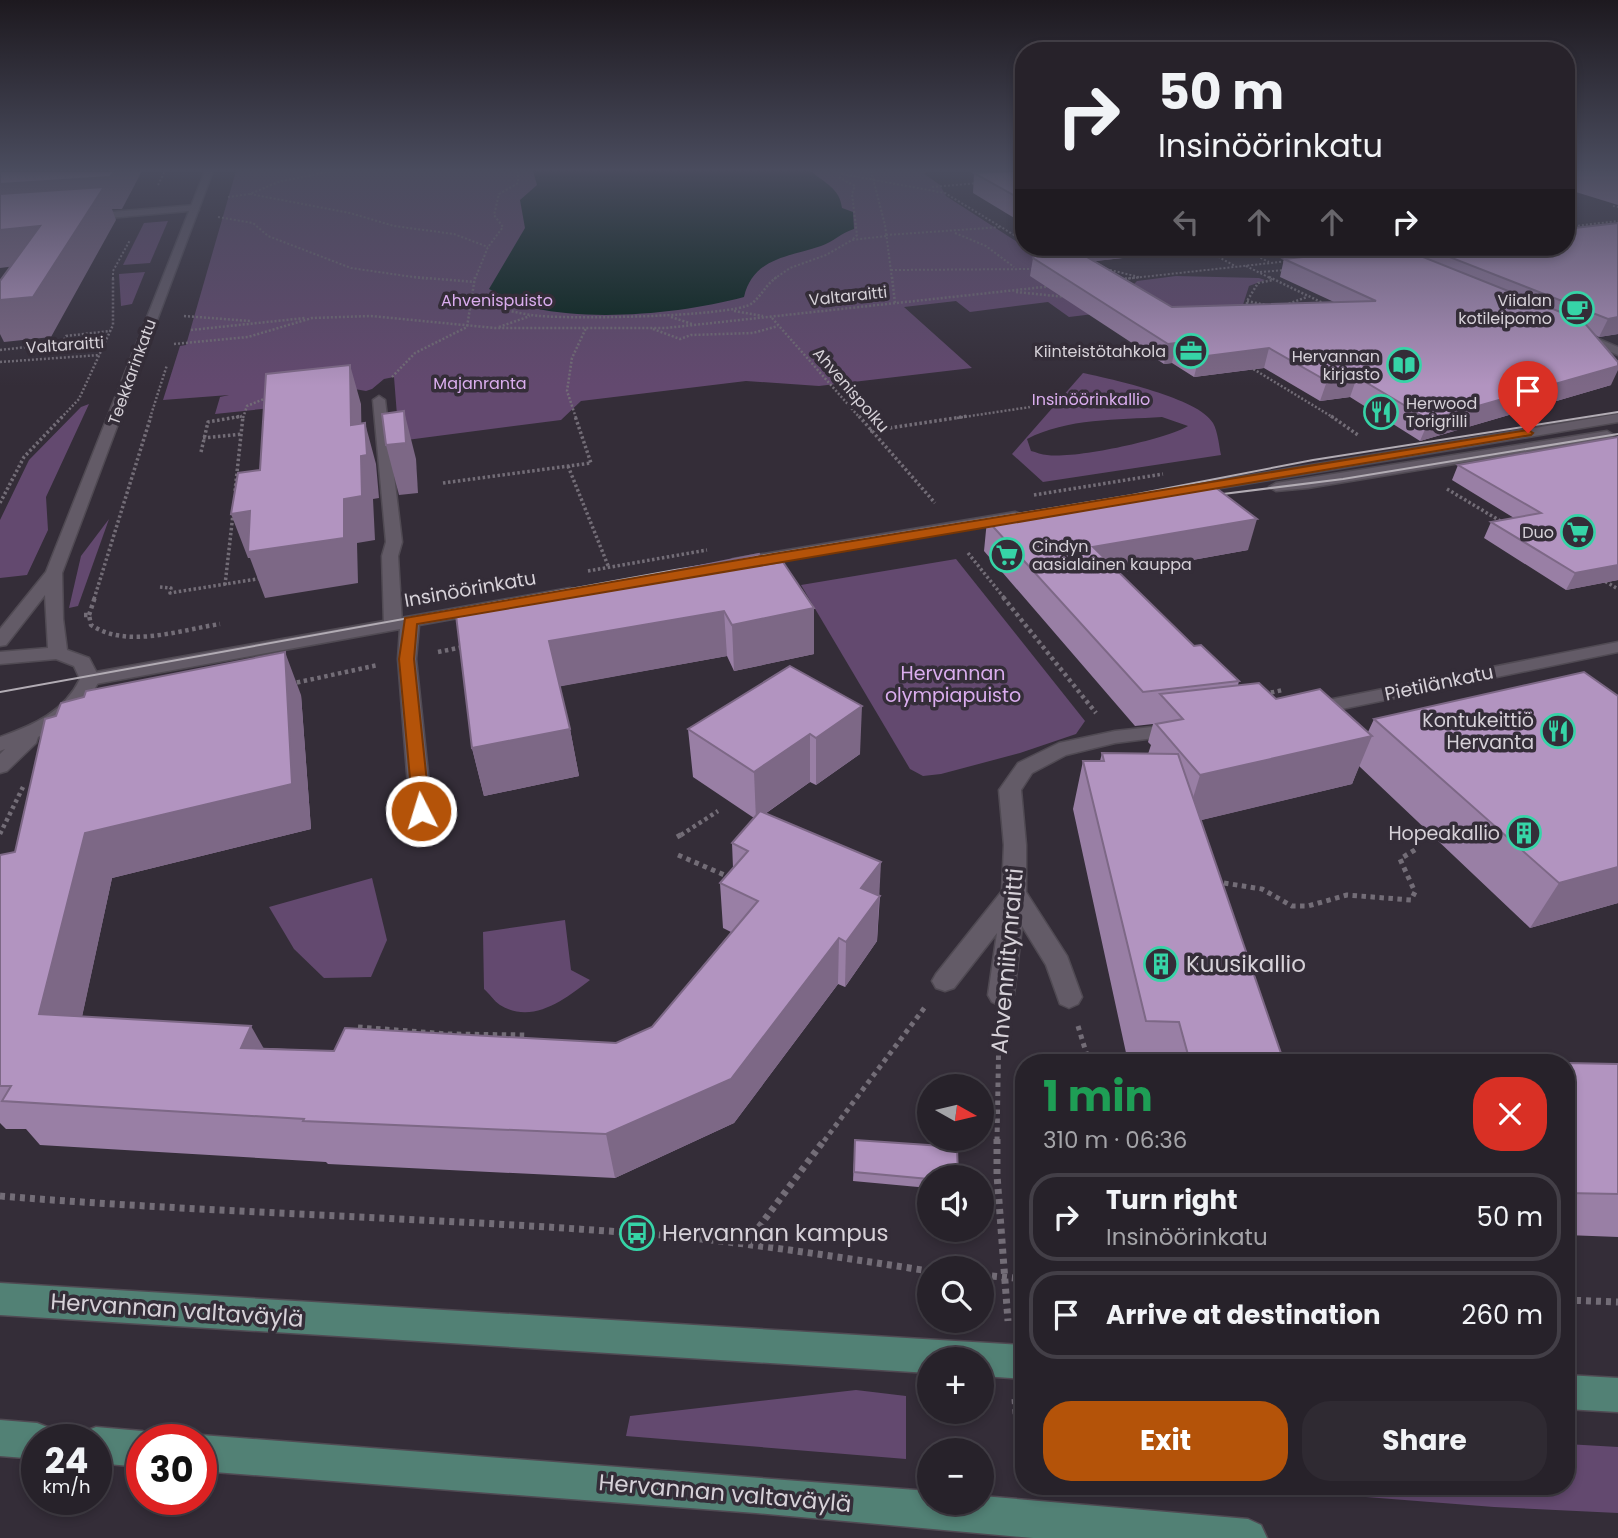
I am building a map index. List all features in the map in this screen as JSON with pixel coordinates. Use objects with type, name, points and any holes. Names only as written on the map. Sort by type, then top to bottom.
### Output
[{"type":"main road","name":"Hervannan valtaväylä","points":[[0,1299],[1015,1361]]},
{"type":"main road","points":[[1575,1393],[1618,1395]]},
{"type":"main road","points":[[0,1438],[21,1440]]},
{"type":"main road","name":"Hervannan valtaväylä","points":[[217,1454],[769,1496],[1248,1538]]},
{"type":"street","name":"Teekkarinkatu","points":[[0,641],[54,573],[182,243]]},
{"type":"street","points":[[1388,256],[1406,263]]},
{"type":"street","points":[[1569,331],[1618,351]]},
{"type":"street","points":[[379,400],[394,542],[390,556],[407,659],[421,811]]},
{"type":"street","points":[[1618,418],[1174,493],[1308,484],[1618,433]]},
{"type":"street","points":[[721,566],[1033,514]]},
{"type":"street","name":"Teekkarinkatu","points":[[54,573],[54,619],[58,653]]},
{"type":"street","name":"Insinöörinkatu","points":[[90,678],[592,589]]},
{"type":"street","name":"Pietilänkatu","points":[[1287,714],[1618,647]]},
{"type":"street","points":[[0,658],[58,653],[82,662],[90,678],[83,696],[65,715],[36,732],[0,744]]},
{"type":"street","points":[[1115,737],[1195,728]]},
{"type":"street","points":[[0,766],[36,732]]},
{"type":"street","name":"Ahvenniitynraitti","points":[[1001,995],[1014,893],[1015,845],[1010,790],[1024,768],[1059,750],[1115,737]]},
{"type":"street","points":[[945,981],[1014,893],[1058,963],[1069,997]]},
{"type":"path","points":[[0,503],[24,457],[79,399],[115,318],[113,271],[128,243]]},
{"type":"path","points":[[286,243],[351,268],[443,281],[475,282]]},
{"type":"path","points":[[477,243],[488,247]]},
{"type":"path","points":[[379,400],[394,372],[415,353],[467,327],[474,301],[475,282],[491,243]]},
{"type":"path","points":[[474,301],[533,316],[670,316],[730,310],[751,304],[766,284],[780,274],[827,256],[848,243]]},
{"type":"path","points":[[887,243],[895,303]]},
{"type":"path","points":[[979,243],[1014,267]]},
{"type":"path","points":[[1216,256],[1236,267]]},
{"type":"path","points":[[1257,256],[1271,263]]},
{"type":"path","points":[[1111,280],[1295,260]]},
{"type":"path","points":[[1246,266],[1335,310]]},
{"type":"path","points":[[891,270],[1048,268]]},
{"type":"path","points":[[1097,268],[1138,277]]},
{"type":"path","points":[[1259,272],[1289,270]]},
{"type":"path","points":[[1248,318],[1247,300],[1258,283],[1274,280]]},
{"type":"path","name":"Valtaraitti","points":[[191,330],[269,321],[371,316],[467,327],[649,328],[1059,285]]},
{"type":"path","points":[[1009,291],[1068,298]]},
{"type":"path","points":[[1282,306],[1308,297]]},
{"type":"path","points":[[1247,300],[1274,306]]},
{"type":"path","points":[[730,310],[771,317]]},
{"type":"path","points":[[184,316],[269,321]]},
{"type":"path","points":[[495,328],[533,316]]},
{"type":"path","points":[[670,316],[694,325]]},
{"type":"path","name":"Ahvenispolku","points":[[771,317],[940,510]]},
{"type":"path","name":"Valtaraitti","points":[[139,352],[248,337],[312,318]]},
{"type":"path","points":[[649,328],[680,339],[691,335],[752,333],[778,326]]},
{"type":"path","points":[[443,483],[591,463],[567,391],[572,358],[586,328]]},
{"type":"path","points":[[61,344],[66,336],[110,331]]},
{"type":"path","name":"Valtaraitti","points":[[0,350],[82,341]]},
{"type":"path","points":[[89,615],[174,346]]},
{"type":"path","name":"Valtaraitti","points":[[0,362],[99,355]]},
{"type":"path","points":[[1244,364],[1321,409],[1362,437]]},
{"type":"path","points":[[234,500],[247,406],[271,397]]},
{"type":"path","points":[[869,431],[1037,406]]},
{"type":"path","points":[[201,452],[208,422],[244,416]]},
{"type":"path","points":[[203,438],[242,434]]},
{"type":"path","points":[[542,464],[544,470]]},
{"type":"path","points":[[568,466],[609,568]]},
{"type":"path","points":[[460,475],[460,481]]},
{"type":"path","points":[[1443,487],[1504,523]]},
{"type":"path","points":[[225,585],[233,513]]},
{"type":"path","points":[[962,547],[1115,737]]},
{"type":"path","points":[[1595,576],[1618,589]]},
{"type":"path","points":[[159,587],[171,588],[170,593],[267,578]]},
{"type":"path","points":[[286,685],[470,645]]},
{"type":"path","points":[[0,834],[26,780]]},
{"type":"path","points":[[677,837],[718,811]]},
{"type":"path","points":[[1224,883],[1262,889],[1292,906],[1308,906],[1347,895],[1412,900],[1415,892],[1400,859],[1419,848]]},
{"type":"path","points":[[678,855],[736,880]]},
{"type":"path","points":[[747,1244],[945,981]]},
{"type":"path","name":"Ahvenniitynraitti","points":[[997,1175],[1001,995]]},
{"type":"path","points":[[358,1027],[448,1034],[526,1035]]},
{"type":"path","points":[[0,1196],[139,1207],[412,1218],[637,1233],[747,1244],[917,1269]]},
{"type":"path","points":[[994,1276],[1015,1278]]},
{"type":"path","points":[[1575,1300],[1618,1302]]},
{"type":"green space","points":[[134,243],[159,243],[150,263],[123,265]]},
{"type":"green space","name":"Ahvenispuisto","points":[[215,243],[1015,243],[1015,256],[1039,256],[1068,275],[1143,308],[1069,317],[1048,302],[970,312],[956,301],[904,307],[972,368],[819,386],[746,381],[581,401],[561,420],[399,441],[394,377],[384,379],[366,391],[343,387],[281,407],[215,414],[220,397],[229,395],[163,400],[180,346],[186,345]]},
{"type":"green space","points":[[145,272],[132,304],[121,306],[119,274]]},
{"type":"green space","points":[[1176,276],[1265,280],[1249,286],[1242,308],[1204,335],[1130,288],[1137,281]]},
{"type":"green space","name":"Insinöörinkallio","points":[[1083,373],[1153,391],[1191,405],[1213,423],[1221,455],[1043,482],[1012,454]],"holes":[[[1162,417],[1188,426],[1160,437],[1077,454],[1047,455],[1031,451],[1027,439],[1059,427],[1110,420]]]},
{"type":"green space","points":[[89,404],[46,497],[48,530],[27,575],[0,578],[0,520],[29,460],[81,407]]},
{"type":"green space","points":[[109,519],[78,606],[69,608],[81,556]]},
{"type":"green space","name":"Hervannan olympiapuisto","points":[[956,559],[1085,721],[1076,734],[1020,753],[941,774],[923,776],[910,769],[801,585]]},
{"type":"green space","points":[[372,878],[387,940],[371,977],[324,978],[294,949],[269,907]]},
{"type":"green space","points":[[565,920],[571,970],[590,980],[559,1002],[536,1011],[512,1010],[500,1005],[484,989],[483,932]]},
{"type":"green space","points":[[856,1390],[906,1396],[906,1459],[626,1436],[630,1416]]},
{"type":"green space","points":[[1575,1445],[1618,1447],[1618,1513],[1341,1495],[1575,1495]]},
{"type":"shaded area","points":[[516,243],[827,243],[764,267],[755,274],[744,297],[668,311],[612,315],[558,312],[516,303],[489,289]]},
{"type":"building","points":[[28,243],[68,243],[33,297],[0,300],[0,281]]},
{"type":"building","points":[[1575,243],[1618,243],[1618,317],[1608,319],[1447,256],[1575,256]]},
{"type":"building","points":[[1085,256],[1172,307],[1376,301],[1284,259],[1312,256],[1420,256],[1583,321],[1618,362],[1618,366],[1429,420],[1357,377],[1327,381],[1269,348],[1199,357],[1176,343],[1168,344],[1033,258]]},
{"type":"building","points":[[350,365],[351,425],[365,423],[367,455],[361,456],[362,496],[344,499],[344,538],[248,552],[250,511],[231,514],[238,473],[260,470],[266,374]]},
{"type":"building","points":[[404,411],[406,443],[386,445],[382,414]]},
{"type":"building","name":"Duo","points":[[1618,437],[1618,565],[1575,573],[1491,522],[1541,513],[1458,465]]},
{"type":"building","points":[[1211,484],[1257,519],[1093,547],[1194,646],[1201,645],[1239,681],[1143,692],[987,520]]},
{"type":"building","points":[[759,554],[763,565],[783,562],[814,608],[732,625],[724,611],[549,641],[570,729],[472,748],[456,615]]},
{"type":"building","points":[[285,652],[292,784],[85,833],[39,1014],[251,1026],[241,1048],[334,1051],[345,1028],[616,1043],[652,1027],[758,901],[720,883],[748,851],[732,843],[760,811],[881,862],[861,888],[880,896],[846,942],[839,938],[731,1079],[606,1134],[303,1121],[304,1119],[2,1101],[11,1086],[0,1086],[0,855],[15,852],[45,719],[56,716],[61,703],[84,697],[86,691]]},
{"type":"building","points":[[790,666],[862,706],[816,738],[810,734],[754,772],[688,729]]},
{"type":"building","name":"Hopeakallio","points":[[1584,672],[1618,696],[1618,867],[1559,883],[1374,719]]},
{"type":"building","points":[[1259,683],[1276,699],[1320,689],[1372,736],[1200,775],[1156,724],[1183,719],[1160,694]]},
{"type":"building","points":[[1102,753],[1178,754],[1281,1054],[1188,1054],[1179,1022],[1146,1021],[1083,761],[1104,761]]},
{"type":"building","points":[[1575,1063],[1618,1064],[1618,1194],[1575,1193]]},
{"type":"building","points":[[855,1140],[917,1144],[917,1152],[957,1152],[958,1165],[917,1165],[917,1178],[854,1172]]},
{"type":"tram line","points":[[0,692],[675,570],[1132,495],[1313,460],[1618,412]]},
{"type":"tram line","points":[[1207,496],[1343,479],[1618,434]]},
{"type":"place","name":"Viialan kotileipomo","points":[[1577,309]]},
{"type":"place","name":"Kiinteistötahkola","points":[[1191,351]]},
{"type":"place","name":"Hervannan kirjasto","points":[[1404,365]]},
{"type":"place","name":"Herwood Torigrilli","points":[[1381,412]]},
{"type":"place","name":"Duo","points":[[1578,532]]},
{"type":"place","name":"Cindyn aasialainen kauppa","points":[[1007,555]]},
{"type":"place","name":"Kontukeittiö Hervanta","points":[[1558,731]]},
{"type":"place","name":"Hopeakallio","points":[[1524,833]]},
{"type":"place","name":"Kuusikallio","points":[[1161,964]]},
{"type":"place","name":"Hervannan kampus","points":[[637,1233]]},
{"type":"route","points":[[421,811],[407,659],[410,621],[773,557],[1528,433]]},
{"type":"park label","name":"Majanranta","points":[[480,383]]}]
